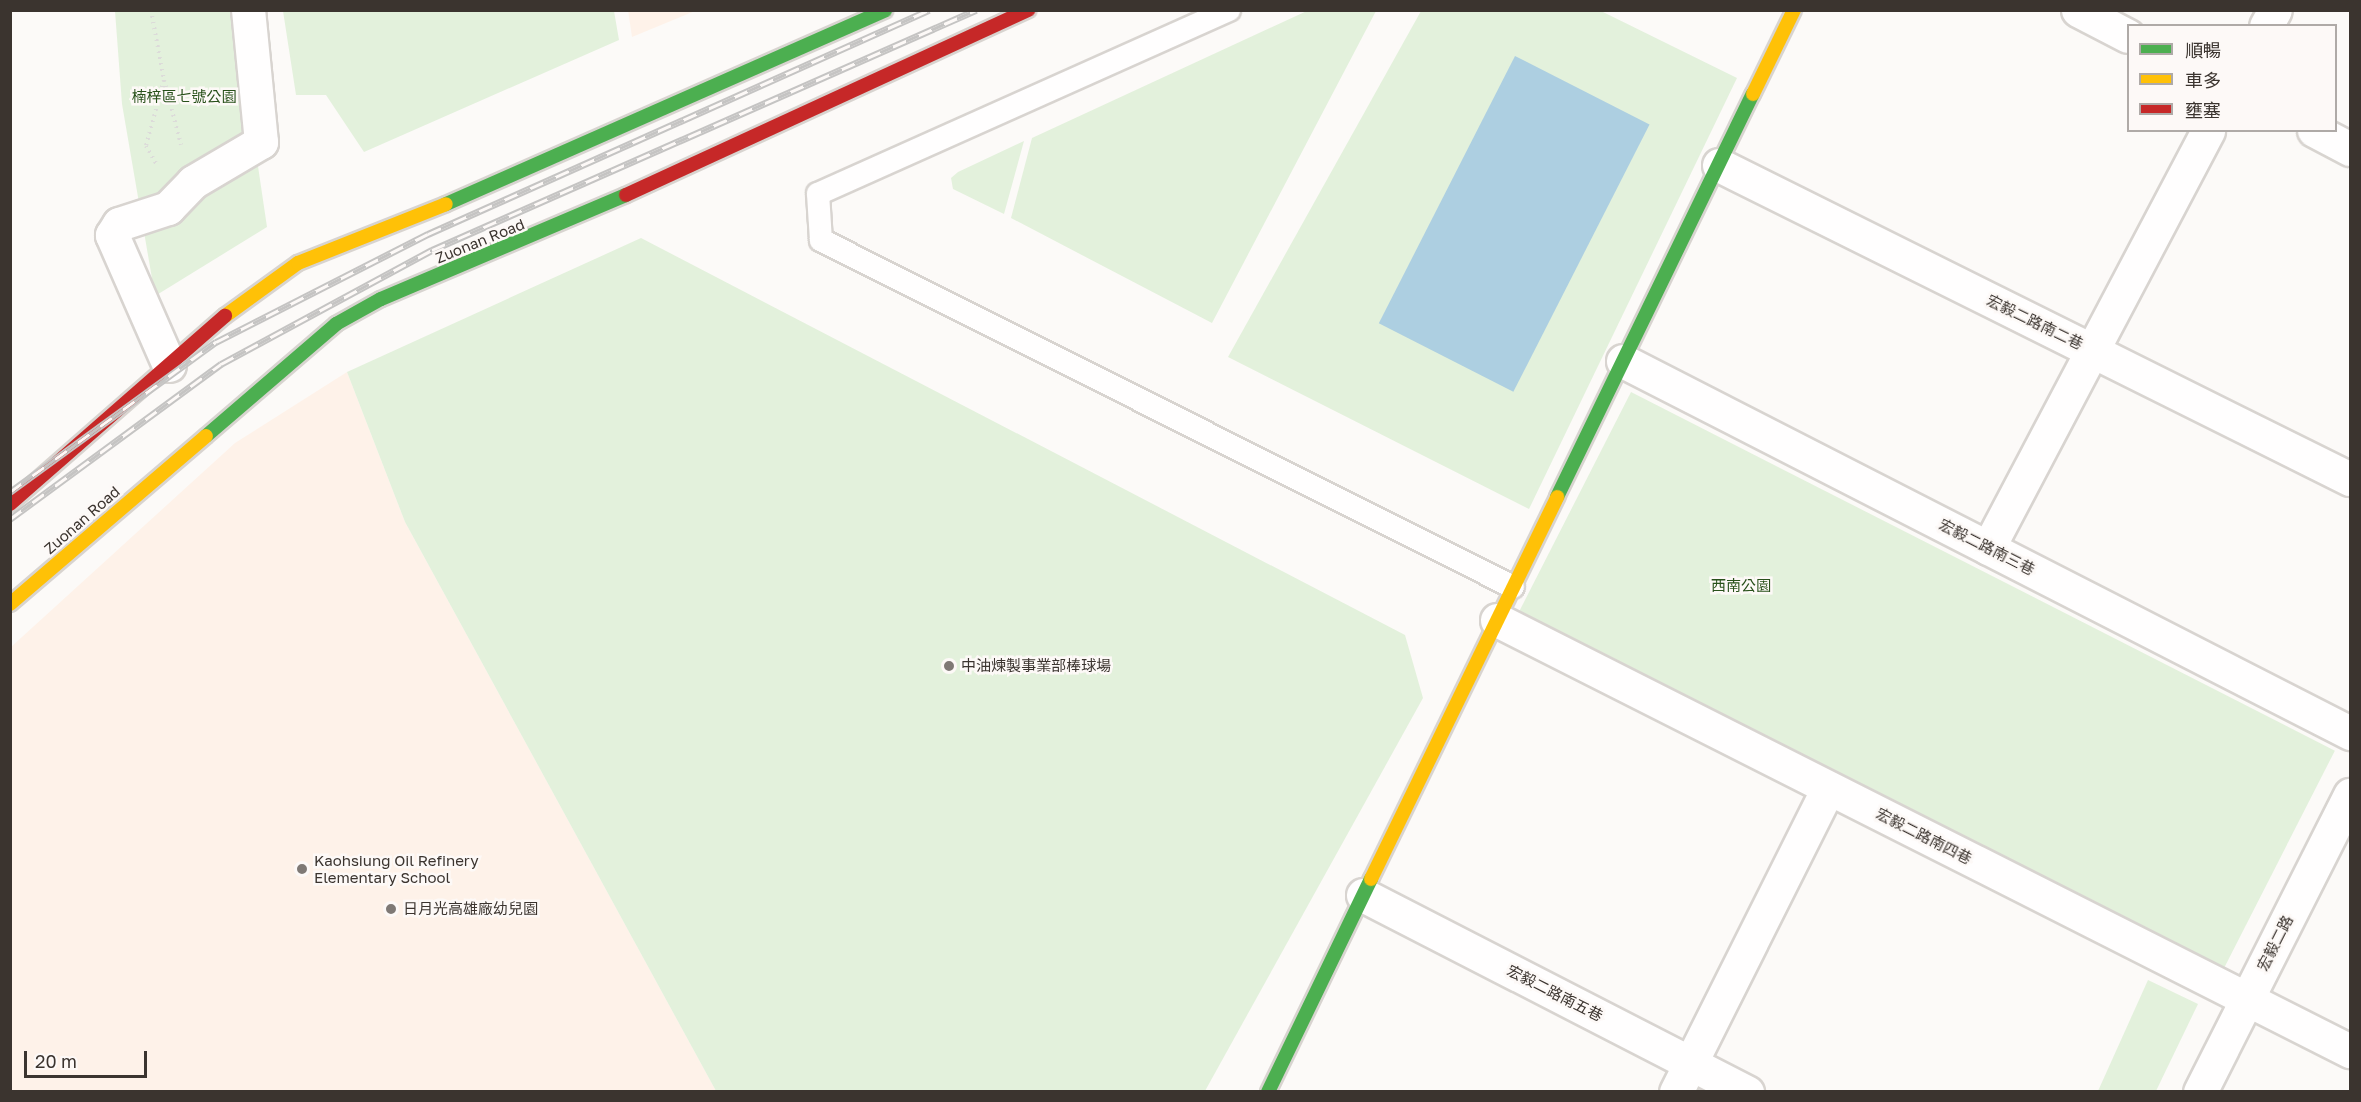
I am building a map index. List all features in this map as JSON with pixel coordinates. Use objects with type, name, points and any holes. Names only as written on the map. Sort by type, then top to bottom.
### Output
[{"type":"street","points":[[169,365],[112,245],[119,224],[152,214],[261,142],[248,10]]},
{"type":"street","points":[[10,504],[248,296],[298,263],[540,167],[885,10]]},
{"type":"street","name":"Zuonan Road","points":[[10,604],[336,324],[1029,10]]},
{"type":"street","points":[[1268,1092],[1794,10]]},
{"type":"street","points":[[2078,10],[2127,35]]},
{"type":"street","points":[[2267,24],[2275,10]]},
{"type":"street","points":[[1988,548],[2207,132]]},
{"type":"street","points":[[2318,132],[2350,149]]},
{"type":"street","name":"宏毅二路南二巷","points":[[1719,165],[2350,480]]},
{"type":"street","name":"宏毅二路南三巷","points":[[1623,361],[2350,733]]},
{"type":"street","name":"宏毅二路南四巷","points":[[1497,620],[2350,1051]]},
{"type":"street","points":[[1676,1092],[1828,788]]},
{"type":"street","name":"宏毅二路","points":[[2200,1092],[2350,795]]},
{"type":"street","name":"宏毅二路南五巷","points":[[1363,895],[1747,1092]]},
{"type":"lane","points":[[1229,10],[818,194],[821,240],[1513,587]]},
{"type":"path","points":[[151,10],[181,153]]},
{"type":"path","points":[[152,214],[157,165],[146,146],[164,80]]},
{"type":"path","points":[[157,165],[164,165]]},
{"type":"shaded area","points":[[628,10],[695,10],[695,11],[632,37]]},
{"type":"shaded area","name":"Kaohsiung Oil Refinery Elementary School","points":[[347,372],[405,522],[716,1091],[11,1092],[11,647],[235,443]]},
{"type":"green space","points":[[1309,10],[1376,11],[1212,323],[1011,218],[1032,138]]},
{"type":"green space","name":"楠梓區七號公園","points":[[115,11],[235,11],[267,227],[155,296],[122,104]]},
{"type":"green space","points":[[283,11],[614,11],[619,40],[364,152],[326,95],[296,95]]},
{"type":"green space","points":[[1421,11],[1601,11],[1737,78],[1529,509],[1228,357]]},
{"type":"green space","points":[[1024,141],[1004,214],[953,189],[951,178],[958,172]]},
{"type":"green space","name":"中油煉製事業部棒球場","points":[[641,238],[1405,635],[1423,698],[1205,1091],[716,1091],[405,522],[347,372]]},
{"type":"green space","name":"西南公園","points":[[1631,392],[2335,751],[2223,970],[1519,611]]},
{"type":"green space","points":[[2148,980],[2198,1004],[2156,1091],[2098,1091]]},
{"type":"water","points":[[1515,56],[1650,125],[1513,392],[1379,323]]},
{"type":"railway","points":[[10,492],[216,342],[428,234],[929,10]]},
{"type":"railway","points":[[10,519],[221,364],[432,250],[976,10]]},
{"type":"traffic: fast","points":[[446,204],[885,10]]},
{"type":"traffic: fast","points":[[1557,497],[1753,94]]},
{"type":"traffic: fast","points":[[206,436],[336,324],[381,299],[626,195]]},
{"type":"traffic: fast","points":[[1268,1092],[1371,879]]},
{"type":"traffic: slow","points":[[1753,94],[1794,10]]},
{"type":"traffic: slow","points":[[225,316],[298,263],[446,204]]},
{"type":"traffic: slow","points":[[10,604],[206,436]]},
{"type":"traffic: slow","points":[[1371,879],[1557,497]]},
{"type":"traffic: jam","points":[[626,195],[1029,10]]},
{"type":"traffic: jam","points":[[10,504],[225,316]]},
{"type":"place","name":"中油煉製事業部棒球場","points":[[949,666]]},
{"type":"place","name":"Kaohsiung Oil Refinery Elementary School","points":[[302,869]]},
{"type":"place","name":"日月光高雄廠幼兒園","points":[[391,909]]}]
